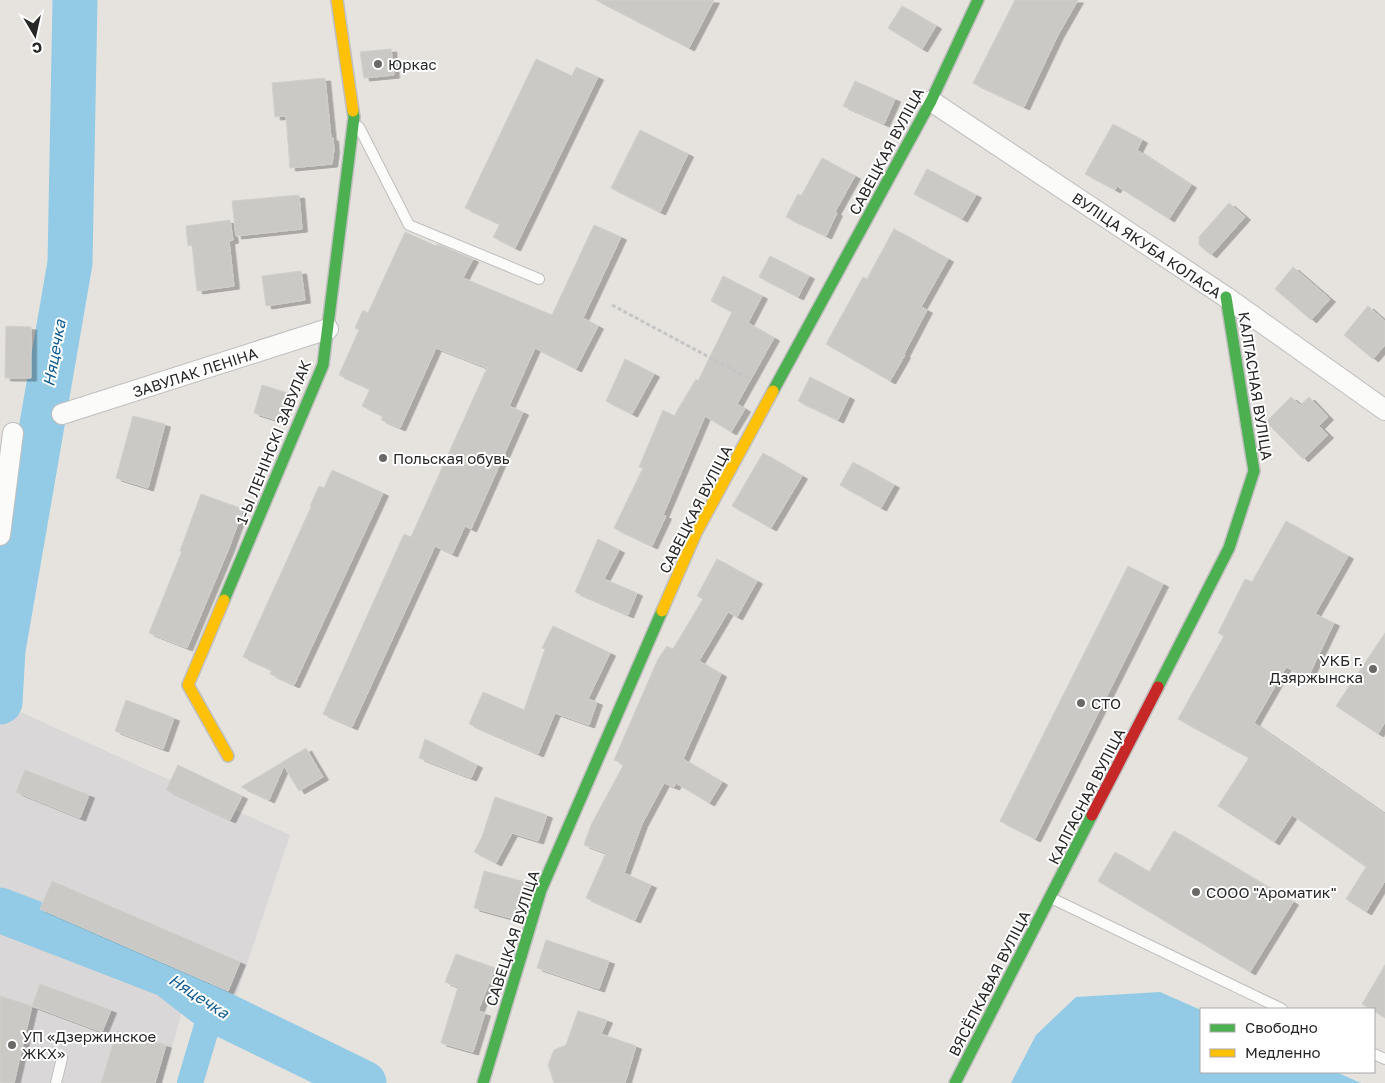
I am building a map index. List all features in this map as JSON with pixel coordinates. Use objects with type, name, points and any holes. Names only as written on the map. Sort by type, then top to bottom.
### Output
[{"type":"street","name":"1-Ы ЛЕНІНСКІ ЗАВУЛАК","points":[[228,756],[188,685],[323,365],[354,117],[337,0]]},
{"type":"street","name":"САВЕЦКАЯ ВУЛІЦА","points":[[483,1083],[541,890],[696,533],[931,101],[978,0]]},
{"type":"street","name":"ВУЛІЦА ЯКУБА КОЛАСА","points":[[931,101],[1226,297],[1385,410]]},
{"type":"street","name":"КАЛГАСНАЯ ВУЛІЦА","points":[[1051,898],[1229,548],[1254,471],[1226,297]]},
{"type":"street","name":"ЗАВУЛАК ЛЕНІНА","points":[[62,414],[328,330]]},
{"type":"street","points":[[0,535],[13,433]]},
{"type":"street","name":"ВЯСЁЛКАВАЯ ВУЛІЦА","points":[[955,1083],[1051,898]]},
{"type":"lane","points":[[354,117],[409,225],[539,279]]},
{"type":"lane","points":[[1051,898],[1280,1008]]},
{"type":"lane","points":[[56,1083],[62,1058]]},
{"type":"path","points":[[612,306],[758,383]]},
{"type":"shaded area","points":[[3,704],[290,835],[235,1000],[184,1004],[162,1083],[0,1083],[0,723]]},
{"type":"water","points":[[1160,992],[1200,1010],[1200,1073],[1338,1073],[1361,1083],[1011,1083],[1036,1035],[1076,997]]},
{"type":"building","points":[[596,0],[714,0],[689,48]]},
{"type":"building","points":[[1015,0],[1078,0],[1058,35],[1024,107],[973,83]]},
{"type":"building","points":[[902,6],[936,26],[922,49],[888,28]]},
{"type":"building","points":[[391,49],[394,75],[364,78],[360,52]]},
{"type":"building","points":[[536,59],[572,76],[576,67],[598,77],[515,248],[493,237],[500,224],[465,208]]},
{"type":"building","points":[[325,78],[334,150],[332,164],[290,168],[286,116],[275,117],[272,83]]},
{"type":"building","points":[[855,81],[895,99],[884,124],[843,106]]},
{"type":"building","points":[[1113,124],[1142,140],[1137,150],[1191,185],[1169,219],[1117,186],[1115,190],[1085,174]]},
{"type":"building","points":[[640,130],[688,154],[660,212],[611,188]]},
{"type":"building","points":[[822,158],[855,176],[835,212],[837,213],[826,236],[786,217],[798,194],[801,196]]},
{"type":"building","points":[[927,169],[976,195],[962,219],[914,194]]},
{"type":"building","points":[[299,195],[302,229],[236,236],[232,201]]},
{"type":"building","points":[[1229,203],[1245,217],[1211,255],[1199,245],[1199,237]]},
{"type":"building","points":[[230,220],[233,240],[229,241],[234,286],[197,291],[192,245],[188,246],[186,226]]},
{"type":"building","points":[[594,225],[621,237],[583,318],[598,326],[576,369],[535,348],[509,406],[523,412],[471,529],[465,526],[452,554],[435,546],[352,727],[323,714],[404,534],[411,537],[487,368],[436,348],[400,428],[381,420],[383,416],[362,406],[370,389],[339,375],[359,330],[355,328],[363,310],[368,313],[405,232],[436,246],[437,244],[473,259],[463,278],[552,315]]},
{"type":"building","points":[[894,229],[948,259],[921,307],[927,310],[890,381],[826,344],[863,277],[867,279]]},
{"type":"building","points":[[770,256],[809,276],[798,297],[759,277]]},
{"type":"building","points":[[1293,267],[1330,299],[1311,320],[1275,289]]},
{"type":"building","points":[[301,271],[305,300],[266,306],[262,276]]},
{"type":"building","points":[[723,276],[762,296],[748,323],[774,338],[737,404],[745,409],[731,432],[705,416],[663,515],[666,516],[652,546],[614,528],[643,468],[639,467],[663,410],[674,416],[696,379],[698,381],[732,312],[711,301]]},
{"type":"building","points":[[1368,306],[1385,321],[1385,345],[1373,359],[1344,335]]},
{"type":"building","points":[[6,326],[31,327],[31,378],[5,378]]},
{"type":"building","points":[[625,359],[654,374],[632,414],[606,401]]},
{"type":"building","points":[[810,377],[849,397],[838,420],[798,401]]},
{"type":"building","points":[[262,385],[288,393],[280,421],[254,413]]},
{"type":"building","points":[[1291,397],[1300,405],[1309,397],[1328,417],[1319,426],[1328,435],[1303,459],[1266,422]]},
{"type":"building","points":[[133,416],[165,424],[148,488],[116,478]]},
{"type":"building","points":[[763,453],[802,476],[771,528],[732,506]]},
{"type":"building","points":[[853,462],[894,485],[881,508],[840,485]]},
{"type":"building","points":[[332,470],[383,493],[294,685],[270,674],[272,670],[243,657],[319,486],[324,488]]},
{"type":"building","points":[[201,494],[243,509],[229,548],[187,648],[149,633],[182,551],[180,551]]},
{"type":"building","points":[[1286,521],[1348,556],[1315,614],[1334,623],[1308,677],[1286,667],[1254,723],[1385,814],[1385,881],[1366,912],[1346,899],[1366,867],[1292,815],[1274,842],[1218,806],[1249,758],[1178,719],[1224,636],[1218,633],[1245,579],[1252,582]]},
{"type":"building","points":[[598,539],[619,550],[604,579],[637,593],[628,615],[575,592]]},
{"type":"building","points":[[717,559],[757,581],[737,617],[728,612],[699,661],[721,674],[683,759],[722,782],[709,803],[676,783],[674,787],[664,783],[642,824],[624,873],[651,885],[635,920],[586,898],[606,853],[584,845],[591,825],[624,764],[614,760],[658,659],[667,646],[673,649],[703,599],[697,596]]},
{"type":"building","name":"СТО","points":[[1128,566],[1163,584],[1035,839],[1000,821]]},
{"type":"building","points":[[553,626],[610,653],[588,699],[597,702],[589,725],[555,713],[538,754],[469,724],[483,692],[524,710],[545,649],[542,648]]},
{"type":"building","name":"УКБ г. Дзяржынска","points":[[1385,633],[1385,722],[1378,734],[1336,706]]},
{"type":"building","points":[[126,700],[174,718],[163,749],[115,731]]},
{"type":"building","points":[[425,739],[477,765],[471,778],[419,758]]},
{"type":"building","points":[[306,748],[323,777],[299,791],[284,766],[269,800],[241,787]]},
{"type":"building","points":[[178,765],[242,796],[230,820],[166,790]]},
{"type":"building","points":[[25,770],[89,795],[80,818],[16,792]]},
{"type":"building","points":[[495,797],[547,815],[538,841],[512,833],[496,863],[474,852],[482,837]]},
{"type":"building","name":"СООО \"Ароматик\"","points":[[1174,831],[1293,902],[1250,972],[1098,881],[1115,852],[1149,872]]},
{"type":"building","points":[[484,871],[525,882],[514,919],[474,908]]},
{"type":"building","points":[[52,881],[240,962],[228,991],[40,909]]},
{"type":"building","points":[[546,940],[609,961],[599,989],[537,968]]},
{"type":"building","points":[[456,954],[495,968],[478,1011],[485,1013],[473,1052],[441,1043],[458,987],[445,982]]},
{"type":"building","points":[[1385,965],[1385,1018],[1375,1012],[1375,1008],[1368,1008],[1362,1004]]},
{"type":"building","points":[[40,984],[111,1010],[102,1032],[32,1006]]},
{"type":"building","name":"УП «Дзержинское ЖКХ»","points":[[0,996],[32,1006],[14,1083],[0,1083]]},
{"type":"building","points":[[578,1011],[607,1020],[601,1034],[636,1046],[625,1083],[554,1083],[548,1065],[554,1050],[566,1045]]},
{"type":"building","points":[[117,1031],[166,1045],[155,1083],[101,1083]]},
{"type":"waterway","name":"Няцечка","points":[[0,702],[3,650],[70,263],[75,0]]},
{"type":"waterway","name":"Няцечка","points":[[0,910],[168,975],[212,1009],[364,1083]]},
{"type":"waterway","points":[[190,1083],[212,1009]]},
{"type":"traffic: fast","points":[[773,391],[931,101],[978,0]]},
{"type":"traffic: fast","points":[[224,600],[323,365],[354,117],[353,111]]},
{"type":"traffic: fast","points":[[1158,687],[1229,548],[1254,471],[1226,297]]},
{"type":"traffic: fast","points":[[483,1083],[541,890],[662,611]]},
{"type":"traffic: fast","points":[[955,1083],[1092,815]]},
{"type":"traffic: slow","points":[[337,0],[353,111]]},
{"type":"traffic: slow","points":[[662,611],[696,533],[773,391]]},
{"type":"traffic: slow","points":[[224,600],[188,685],[228,756]]},
{"type":"traffic: jam","points":[[1092,815],[1158,687]]},
{"type":"place","name":"Юркас","points":[[378,64]]},
{"type":"place","name":"Польская обувь","points":[[383,458]]},
{"type":"place","name":"УКБ г. Дзяржынска","points":[[1373,669]]},
{"type":"place","name":"СТО","points":[[1081,703]]},
{"type":"place","name":"СООО \"Ароматик\"","points":[[1196,892]]},
{"type":"place","name":"УП «Дзержинское ЖКХ»","points":[[12,1045]]}]
